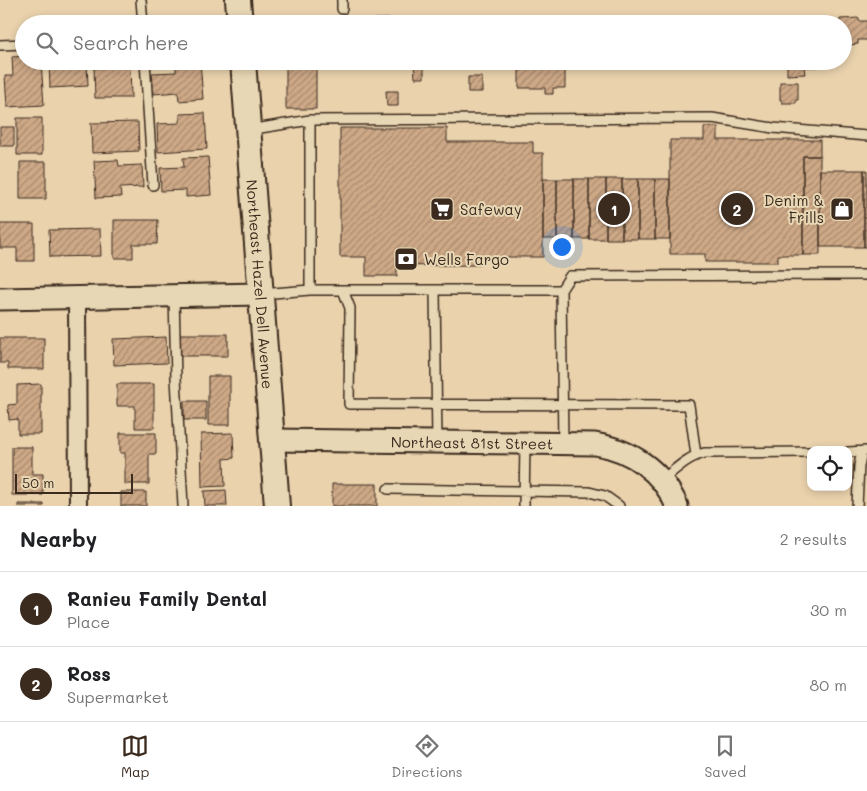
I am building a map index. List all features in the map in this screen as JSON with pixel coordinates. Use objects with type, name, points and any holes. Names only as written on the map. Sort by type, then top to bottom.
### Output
[{"type":"main road","points":[[238,0],[239,15]]},
{"type":"main road","name":"Northeast Hazel Dell Avenue","points":[[244,70],[277,506]]},
{"type":"street","points":[[0,299],[260,294]]},
{"type":"street","points":[[77,298],[78,506]]},
{"type":"street","name":"Northeast 81st Street","points":[[272,440],[437,443],[563,442],[596,444],[619,450],[640,460],[662,480],[677,506]]},
{"type":"lane","points":[[141,0],[142,15]]},
{"type":"lane","points":[[0,45],[15,44]]},
{"type":"lane","points":[[146,70],[153,185]]},
{"type":"lane","points":[[248,130],[310,120],[712,118],[773,128],[867,136]]},
{"type":"lane","points":[[310,120],[310,290]]},
{"type":"lane","points":[[563,442],[561,290],[570,276],[867,275]]},
{"type":"lane","points":[[260,294],[310,290],[561,290]]},
{"type":"lane","points":[[343,290],[350,308],[349,404],[689,405],[696,454]]},
{"type":"lane","points":[[435,290],[437,443]]},
{"type":"lane","points":[[174,296],[176,378],[183,506]]},
{"type":"lane","points":[[524,506],[525,442]]},
{"type":"lane","points":[[852,452],[865,451],[860,466],[857,506]]},
{"type":"lane","points":[[662,480],[696,454],[807,452]]},
{"type":"lane","points":[[388,489],[589,492],[605,496],[619,506]]},
{"type":"building","points":[[852,18],[859,18],[859,21],[867,21],[867,40],[858,40],[858,44],[852,45]]},
{"type":"building","points":[[12,57],[15,57],[15,70],[42,70],[44,105],[7,107],[5,76],[13,76]]},
{"type":"building","points":[[49,70],[87,70],[88,86],[50,88]]},
{"type":"building","points":[[94,70],[130,70],[131,98],[95,98]]},
{"type":"building","points":[[176,70],[201,70],[203,99],[179,101],[178,92],[154,94],[152,73],[176,72]]},
{"type":"building","points":[[286,70],[316,70],[316,109],[286,109]]},
{"type":"building","points":[[414,70],[424,70],[424,78],[415,78]]},
{"type":"building","points":[[519,70],[565,70],[565,88],[553,88],[553,94],[545,94],[545,88],[519,88]]},
{"type":"building","points":[[787,70],[804,70],[805,74],[787,75]]},
{"type":"building","points":[[468,77],[482,77],[482,92],[468,92]]},
{"type":"building","points":[[780,82],[798,82],[798,100],[796,100],[796,103],[782,103],[782,100],[780,100]]},
{"type":"building","points":[[386,91],[398,91],[398,106],[387,106]]},
{"type":"building","points":[[205,113],[207,149],[158,152],[157,124],[180,123],[180,114]]},
{"type":"building","points":[[17,118],[42,118],[42,155],[17,155]]},
{"type":"building","points":[[138,122],[139,151],[92,153],[91,123]]},
{"type":"building","points":[[0,127],[14,127],[14,146],[0,146]]},
{"type":"building","points":[[704,127],[718,127],[718,140],[820,140],[820,156],[803,156],[803,255],[778,255],[778,262],[705,262],[705,254],[670,254],[670,140],[704,140]]},
{"type":"building","name":"Safeway","points":[[340,128],[447,128],[447,142],[533,142],[533,153],[543,153],[543,257],[480,257],[480,265],[397,266],[397,276],[366,276],[366,257],[340,257]]},
{"type":"building","points":[[803,156],[820,156],[820,255],[803,255]]},
{"type":"building","points":[[208,157],[211,195],[186,197],[186,190],[161,191],[160,168],[184,167],[183,158]]},
{"type":"building","points":[[118,160],[119,166],[142,165],[143,187],[120,188],[121,197],[96,198],[94,161]]},
{"type":"building","points":[[20,162],[46,162],[46,199],[20,199]]},
{"type":"building","name":"Denim & Frills","points":[[820,170],[864,170],[864,247],[820,247]]},
{"type":"building","points":[[864,170],[867,170],[867,247],[864,247]]},
{"type":"building","points":[[543,179],[557,179],[557,239],[543,239]]},
{"type":"building","points":[[557,179],[574,179],[574,239],[557,239]]},
{"type":"building","points":[[574,179],[589,179],[589,239],[574,239]]},
{"type":"building","points":[[589,179],[606,179],[606,239],[589,239]]},
{"type":"building","points":[[606,179],[622,179],[622,239],[606,239]]},
{"type":"building","points":[[622,179],[638,179],[638,239],[622,239]]},
{"type":"building","points":[[638,179],[655,179],[655,239],[638,239]]},
{"type":"building","points":[[655,179],[670,179],[670,239],[655,239]]},
{"type":"building","points":[[114,220],[158,220],[157,244],[133,244],[133,258],[114,258]]},
{"type":"building","points":[[0,224],[34,224],[34,261],[17,261],[17,248],[0,248]]},
{"type":"building","points":[[100,229],[101,256],[50,257],[49,230]]},
{"type":"building","points":[[180,334],[228,334],[228,356],[180,356]]},
{"type":"building","points":[[166,337],[167,363],[114,365],[113,339]]},
{"type":"building","points":[[0,338],[44,338],[44,369],[8,369],[8,363],[0,363]]},
{"type":"building","points":[[208,376],[230,376],[230,425],[208,425]]},
{"type":"building","points":[[41,384],[41,434],[18,434],[18,419],[9,420],[8,405],[17,404],[17,385]]},
{"type":"building","points":[[117,384],[154,384],[154,428],[135,428],[135,406],[117,406]]},
{"type":"building","points":[[184,401],[206,401],[206,420],[184,420]]},
{"type":"building","points":[[120,433],[156,433],[156,454],[149,454],[149,484],[125,484],[125,453],[120,453]]},
{"type":"building","points":[[233,433],[234,458],[224,459],[225,486],[202,487],[201,434]]},
{"type":"building","points":[[12,447],[32,447],[32,474],[43,474],[43,495],[12,495]]},
{"type":"building","points":[[332,484],[377,484],[377,506],[332,506]]},
{"type":"building","points":[[226,490],[227,506],[205,506],[204,491]]},
{"type":"building","points":[[121,492],[146,492],[146,506],[121,506]]},
{"type":"building","points":[[18,504],[44,504],[44,506],[18,506]]},
{"type":"place","name":"Safeway","points":[[442,209]]},
{"type":"place","name":"Ranieu Family Dental","points":[[614,209]]},
{"type":"place","name":"Ross","points":[[737,209]]},
{"type":"place","name":"Denim & Frills","points":[[842,209]]},
{"type":"place","name":"Wells Fargo","points":[[406,259]]}]
